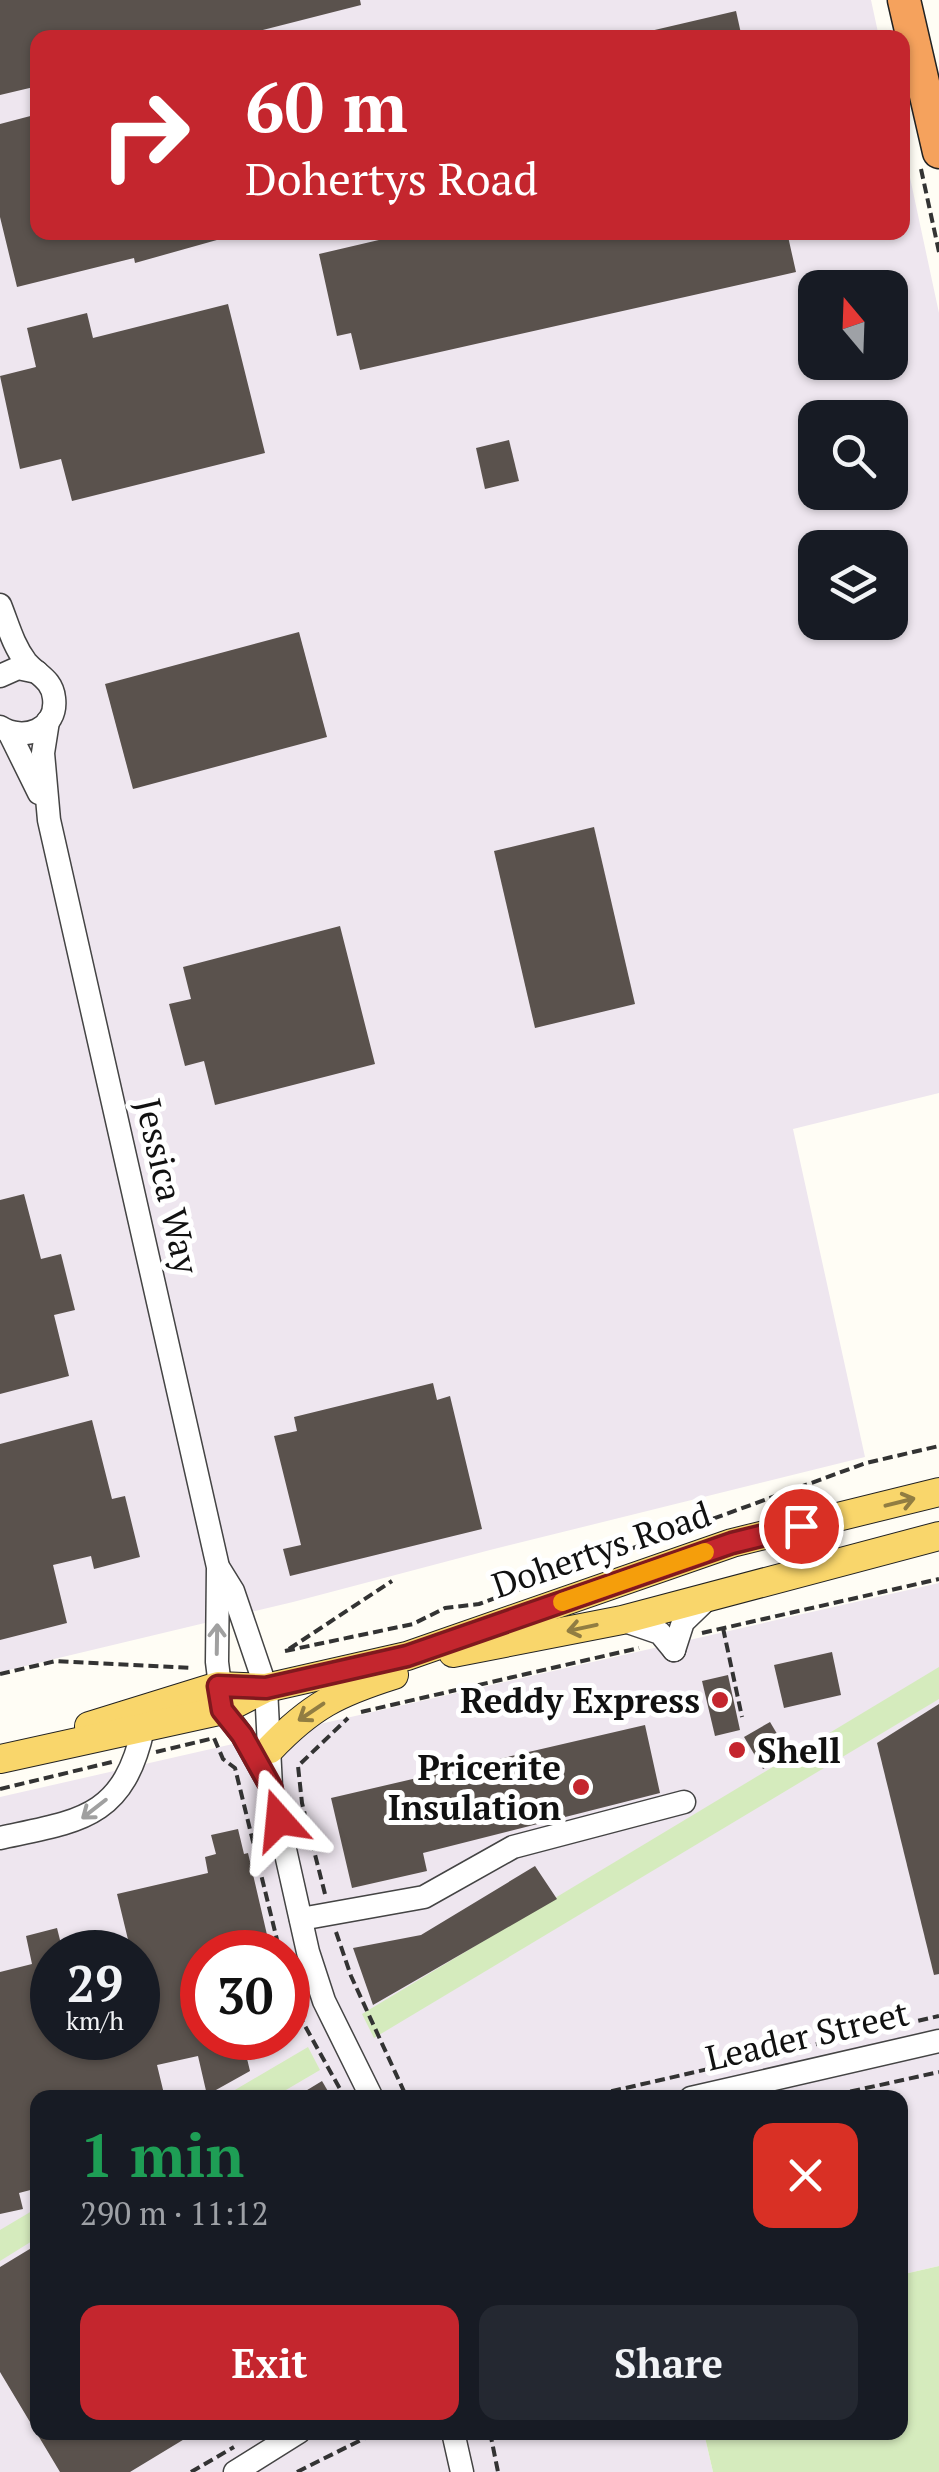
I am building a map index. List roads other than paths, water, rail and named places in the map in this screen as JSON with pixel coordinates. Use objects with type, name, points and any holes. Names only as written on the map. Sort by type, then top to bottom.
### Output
[{"type":"highway","points":[[904,0],[939,152]]},
{"type":"main road","name":"Dohertys Road","points":[[2,1758],[95,1724],[407,1656],[732,1543],[939,1492]]},
{"type":"main road","name":"Dohertys Road","points":[[407,1656],[466,1652],[622,1620],[939,1536]]},
{"type":"main road","points":[[270,1749],[300,1718],[342,1692],[466,1652]]},
{"type":"main road","name":"Dohertys Road","points":[[2,1758],[140,1743],[220,1698]]},
{"type":"street","points":[[0,605],[15,644],[37,672]]},
{"type":"street","points":[[0,676],[18,668],[37,672]]},
{"type":"street","name":"Jessica Way","points":[[37,672],[48,681],[54,694],[43,753],[49,820],[218,1568],[220,1698]]},
{"type":"street","points":[[3,729],[31,733],[48,721]]},
{"type":"street","name":"Jessica Way","points":[[3,729],[24,758],[49,820]]},
{"type":"street","name":"Jessica Way","points":[[218,1568],[232,1590],[266,1688],[271,1787]]},
{"type":"street","points":[[622,1620],[673,1640],[683,1622],[710,1596]]},
{"type":"street","points":[[220,1698],[271,1787],[324,2000],[368,2090]]},
{"type":"street","points":[[0,1838],[78,1821],[92,1812],[124,1783],[140,1743]]},
{"type":"street","points":[[301,1919],[424,1897],[514,1847],[684,1802]]},
{"type":"street","name":"Leader Street","points":[[725,2090],[939,2040]]},
{"type":"street","points":[[235,2472],[286,2440]]},
{"type":"street","points":[[455,2440],[462,2472]]},
{"type":"place","name":"Reddy Express","points":[[720,1700]]},
{"type":"place","name":"Shell","points":[[737,1750]]},
{"type":"place","name":"Pricerite Insulation","points":[[581,1787]]}]
